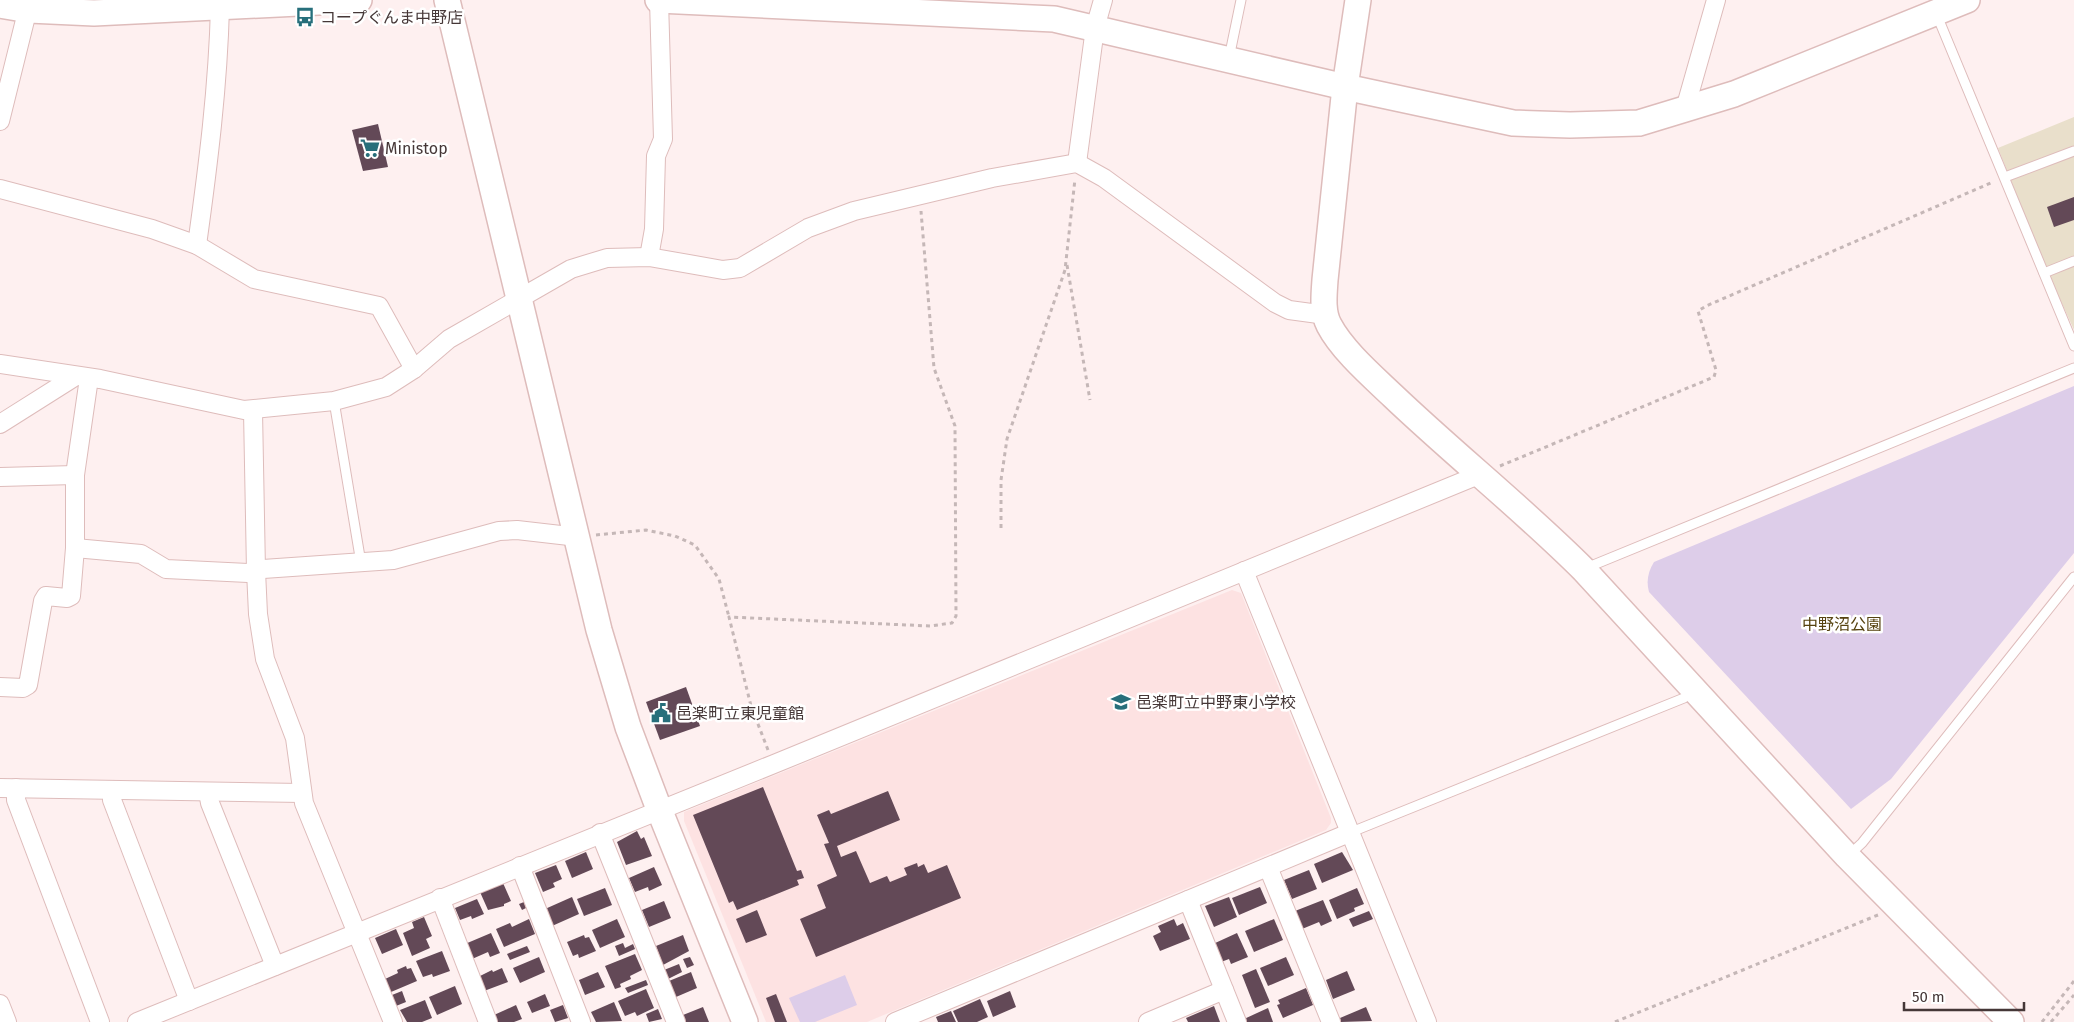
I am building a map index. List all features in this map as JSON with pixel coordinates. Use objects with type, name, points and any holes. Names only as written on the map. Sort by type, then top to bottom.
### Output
[{"type":"street","points":[[0,5],[30,5],[94,13],[359,0]]},
{"type":"street","points":[[447,0],[521,299],[599,630],[619,698],[659,809],[745,1022]]},
{"type":"street","points":[[649,257],[654,229],[656,156],[663,139],[659,0],[1029,16],[1095,28],[1345,87],[1513,123],[1570,125],[1639,123],[1734,94],[1967,0]]},
{"type":"street","points":[[1077,163],[1095,28],[1103,0]]},
{"type":"street","points":[[1358,0],[1345,87],[1325,280],[1326,315],[1336,336],[1371,375],[1424,426],[1542,528],[1584,570],[1847,856],[2011,1022]]},
{"type":"street","points":[[1685,109],[1716,0]]},
{"type":"street","points":[[0,121],[30,5]]},
{"type":"street","points":[[196,245],[211,147],[219,62],[220,7]]},
{"type":"street","points":[[0,364],[82,377],[253,411],[334,401],[386,387],[414,369],[448,339],[571,270],[606,258],[649,257],[723,270],[740,268],[808,228],[854,211],[992,178],[1077,163],[1104,178],[1276,303],[1289,310],[1326,315]]},
{"type":"street","points":[[0,189],[152,229],[196,245],[254,279],[379,306],[414,369]]},
{"type":"street","points":[[0,424],[82,377]]},
{"type":"street","points":[[0,686],[23,688],[28,685],[44,600],[46,596],[67,598],[71,596],[75,548],[75,475],[82,377]]},
{"type":"street","points":[[253,411],[258,614],[265,659],[295,738],[302,794],[358,932],[391,1021]]},
{"type":"street","points":[[137,1022],[774,764],[1481,474]]},
{"type":"street","points":[[0,476],[75,475]]},
{"type":"street","points":[[75,548],[141,554],[166,569],[248,574],[256,571],[393,560],[499,531],[517,530],[578,537]]},
{"type":"street","points":[[1244,571],[1426,1022]]},
{"type":"street","points":[[8,788],[302,794]]},
{"type":"street","points":[[8,788],[16,800],[100,1022]]},
{"type":"street","points":[[112,790],[112,800],[189,1001]]},
{"type":"street","points":[[208,792],[210,803],[275,966]]},
{"type":"street","points":[[600,833],[676,1022]]},
{"type":"street","points":[[895,1022],[913,1019],[1188,900],[1349,833]]},
{"type":"street","points":[[520,866],[581,1022]]},
{"type":"street","points":[[1268,867],[1331,1022]]},
{"type":"street","points":[[440,898],[488,1022]]},
{"type":"street","points":[[1188,900],[1237,1022]]},
{"type":"street","points":[[1148,1022],[1224,990]]},
{"type":"street","points":[[0,1004],[7,1022]]},
{"type":"lane","points":[[1228,60],[1241,0]]},
{"type":"lane","points":[[1936,13],[2074,346]]},
{"type":"lane","points":[[2005,177],[2074,151]]},
{"type":"lane","points":[[2044,273],[2074,261]]},
{"type":"lane","points":[[1584,570],[1597,562],[2074,368]]},
{"type":"lane","points":[[334,401],[361,564]]},
{"type":"lane","points":[[1847,856],[1868,835],[2074,577]]},
{"type":"lane","points":[[1349,833],[1684,698],[1693,690]]},
{"type":"path","points":[[1001,528],[1001,480],[1007,439],[1065,270],[1077,163]]},
{"type":"path","points":[[1481,474],[1714,377],[1716,370],[1698,311],[1706,306],[2005,177]]},
{"type":"path","points":[[729,617],[930,626],[952,623],[956,616],[955,426],[934,368],[919,195]]},
{"type":"path","points":[[1066,260],[1090,400]]},
{"type":"path","points":[[578,537],[646,530],[675,536],[695,545],[719,579],[751,706],[774,764]]},
{"type":"path","points":[[1615,1022],[1897,907]]},
{"type":"path","points":[[2042,1022],[2074,981]]},
{"type":"path","points":[[2051,1022],[2074,995]]},
{"type":"shaded area","points":[[2074,117],[2074,330],[2044,264],[1998,148]]},
{"type":"shaded area","name":"中野沼公園","points":[[2074,386],[2074,553],[1891,779],[1851,809],[1649,592],[1649,573],[1654,562]]},
{"type":"shaded area","name":"邑楽町立中野東小学校","points":[[1232,590],[1241,593],[1331,818],[1331,823],[1326,830],[867,1022],[766,1022],[684,821],[684,812]]},
{"type":"shaded area","points":[[845,975],[857,1005],[815,1022],[800,1022],[789,998]]},
{"type":"building","name":"Ministop","points":[[378,124],[388,167],[363,171],[352,130]]},
{"type":"building","points":[[2074,197],[2074,220],[2054,227],[2047,207]]},
{"type":"building","points":[[686,687],[700,726],[660,740],[646,702]]},
{"type":"building","points":[[763,787],[797,871],[801,870],[804,878],[797,880],[799,885],[737,910],[733,901],[729,903],[693,815]]},
{"type":"building","points":[[888,791],[900,820],[837,846],[841,857],[856,851],[870,883],[887,876],[890,882],[907,875],[904,868],[917,863],[918,867],[924,864],[928,873],[947,865],[961,898],[816,957],[800,919],[826,908],[817,885],[837,876],[824,844],[829,843],[817,815],[829,810],[831,814]]},
{"type":"building","points":[[637,831],[641,839],[644,837],[652,856],[626,865],[617,842]]},
{"type":"building","points":[[586,852],[593,869],[572,878],[565,861]]},
{"type":"building","points":[[1342,852],[1353,870],[1322,883],[1314,864]]},
{"type":"building","points":[[556,865],[562,879],[553,883],[555,887],[543,892],[535,873]]},
{"type":"building","points":[[654,867],[662,885],[649,891],[648,887],[635,892],[629,878]]},
{"type":"building","points":[[1309,870],[1317,889],[1292,899],[1284,880]]},
{"type":"building","points":[[503,883],[511,901],[504,904],[504,906],[488,910],[480,892]]},
{"type":"building","points":[[1260,887],[1267,903],[1239,915],[1232,898]]},
{"type":"building","points":[[605,888],[612,905],[584,916],[577,899]]},
{"type":"building","points":[[1357,888],[1364,904],[1354,908],[1355,911],[1337,919],[1329,900]]},
{"type":"building","points":[[572,897],[579,914],[552,926],[545,909]]},
{"type":"building","points":[[1229,897],[1237,917],[1214,927],[1205,906]]},
{"type":"building","points":[[477,899],[484,914],[472,919],[471,916],[460,920],[455,908]]},
{"type":"building","points":[[1323,900],[1332,921],[1321,926],[1319,922],[1302,929],[1295,911]]},
{"type":"building","points":[[664,901],[671,918],[649,927],[642,910]]},
{"type":"building","points":[[524,902],[526,908],[522,910],[519,904]]},
{"type":"building","points":[[757,910],[767,935],[746,943],[736,919]]},
{"type":"building","points":[[1369,911],[1373,919],[1353,927],[1349,919]]},
{"type":"building","points":[[424,917],[432,936],[426,939],[430,948],[412,956],[403,933],[414,928],[412,922]]},
{"type":"building","points":[[529,919],[535,934],[504,947],[496,929],[510,923],[512,927]]},
{"type":"building","points":[[617,919],[625,937],[600,948],[592,930]]},
{"type":"building","points":[[1174,919],[1177,926],[1183,923],[1190,939],[1160,951],[1153,936],[1161,932],[1158,926]]},
{"type":"building","points":[[1274,919],[1283,940],[1254,952],[1245,931]]},
{"type":"building","points":[[396,929],[403,945],[382,954],[375,938]]},
{"type":"building","points":[[491,933],[500,953],[490,957],[488,952],[472,959],[465,944]]},
{"type":"building","points":[[1237,933],[1248,957],[1231,964],[1229,959],[1221,962],[1213,944]]},
{"type":"building","points":[[584,935],[585,938],[589,937],[596,951],[579,958],[578,954],[573,956],[567,942]]},
{"type":"building","points":[[683,935],[689,951],[663,965],[656,946]]},
{"type":"building","points":[[623,943],[625,948],[633,944],[635,949],[619,956],[615,946]]},
{"type":"building","points":[[527,946],[530,952],[510,960],[507,954]]},
{"type":"building","points":[[442,951],[450,971],[433,977],[432,974],[423,977],[416,961]]},
{"type":"building","points":[[635,954],[642,970],[630,976],[631,979],[620,984],[621,987],[615,989],[605,966]]},
{"type":"building","points":[[539,957],[545,972],[520,983],[513,968]]},
{"type":"building","points":[[690,957],[694,965],[687,968],[683,959]]},
{"type":"building","points":[[1286,957],[1294,975],[1268,986],[1260,968]]},
{"type":"building","points":[[679,964],[682,972],[668,979],[664,970]]},
{"type":"building","points":[[406,966],[407,969],[411,968],[417,981],[391,992],[385,979],[398,973],[397,970]]},
{"type":"building","points":[[502,968],[508,982],[484,991],[478,977],[492,970],[493,972]]},
{"type":"building","points":[[1256,969],[1270,1002],[1255,1008],[1242,975]]},
{"type":"building","points":[[1347,971],[1355,990],[1333,999],[1326,980]]},
{"type":"building","points":[[598,972],[605,987],[585,995],[579,980]]},
{"type":"building","points":[[691,972],[697,988],[676,997],[669,981]]},
{"type":"building","points":[[646,980],[648,985],[628,993],[625,988]]},
{"type":"building","points":[[455,986],[462,1004],[437,1015],[429,997]]},
{"type":"building","points":[[1306,988],[1313,1005],[1283,1018],[1277,1005],[1280,1004],[1278,1000]]},
{"type":"building","points":[[646,989],[654,1008],[637,1016],[635,1012],[625,1016],[618,1001]]},
{"type":"building","points":[[402,991],[406,1002],[396,1006],[392,995]]},
{"type":"building","points":[[1010,991],[1016,1007],[993,1017],[987,1001]]},
{"type":"building","points":[[545,994],[550,1006],[532,1013],[527,1002]]},
{"type":"building","points":[[776,994],[787,1022],[775,1022],[766,998]]},
{"type":"building","points":[[980,999],[988,1017],[977,1022],[958,1022],[953,1011]]},
{"type":"building","points":[[425,1000],[432,1018],[422,1022],[407,1022],[400,1010]]},
{"type":"building","points":[[614,1002],[622,1021],[596,1022],[591,1012]]},
{"type":"building","points":[[516,1005],[522,1019],[514,1022],[497,1022],[494,1015]]},
{"type":"building","points":[[563,1005],[568,1018],[555,1022],[550,1010]]},
{"type":"building","points":[[1214,1006],[1220,1022],[1188,1022],[1186,1018]]},
{"type":"building","points":[[703,1007],[709,1022],[685,1022],[683,1015]]},
{"type":"building","points":[[1366,1007],[1372,1021],[1341,1022],[1340,1018]]},
{"type":"building","points":[[1268,1008],[1273,1022],[1245,1022],[1244,1019]]},
{"type":"building","points":[[658,1009],[662,1019],[649,1022],[646,1014]]},
{"type":"building","points":[[951,1011],[956,1022],[938,1022],[936,1017]]},
{"type":"place","name":"コープぐんま中野店","points":[[305,17]]},
{"type":"place","name":"Ministop","points":[[370,148]]},
{"type":"place","name":"邑楽町立中野東小学校","points":[[1121,702]]},
{"type":"place","name":"邑楽町立東児童館","points":[[661,713]]}]
